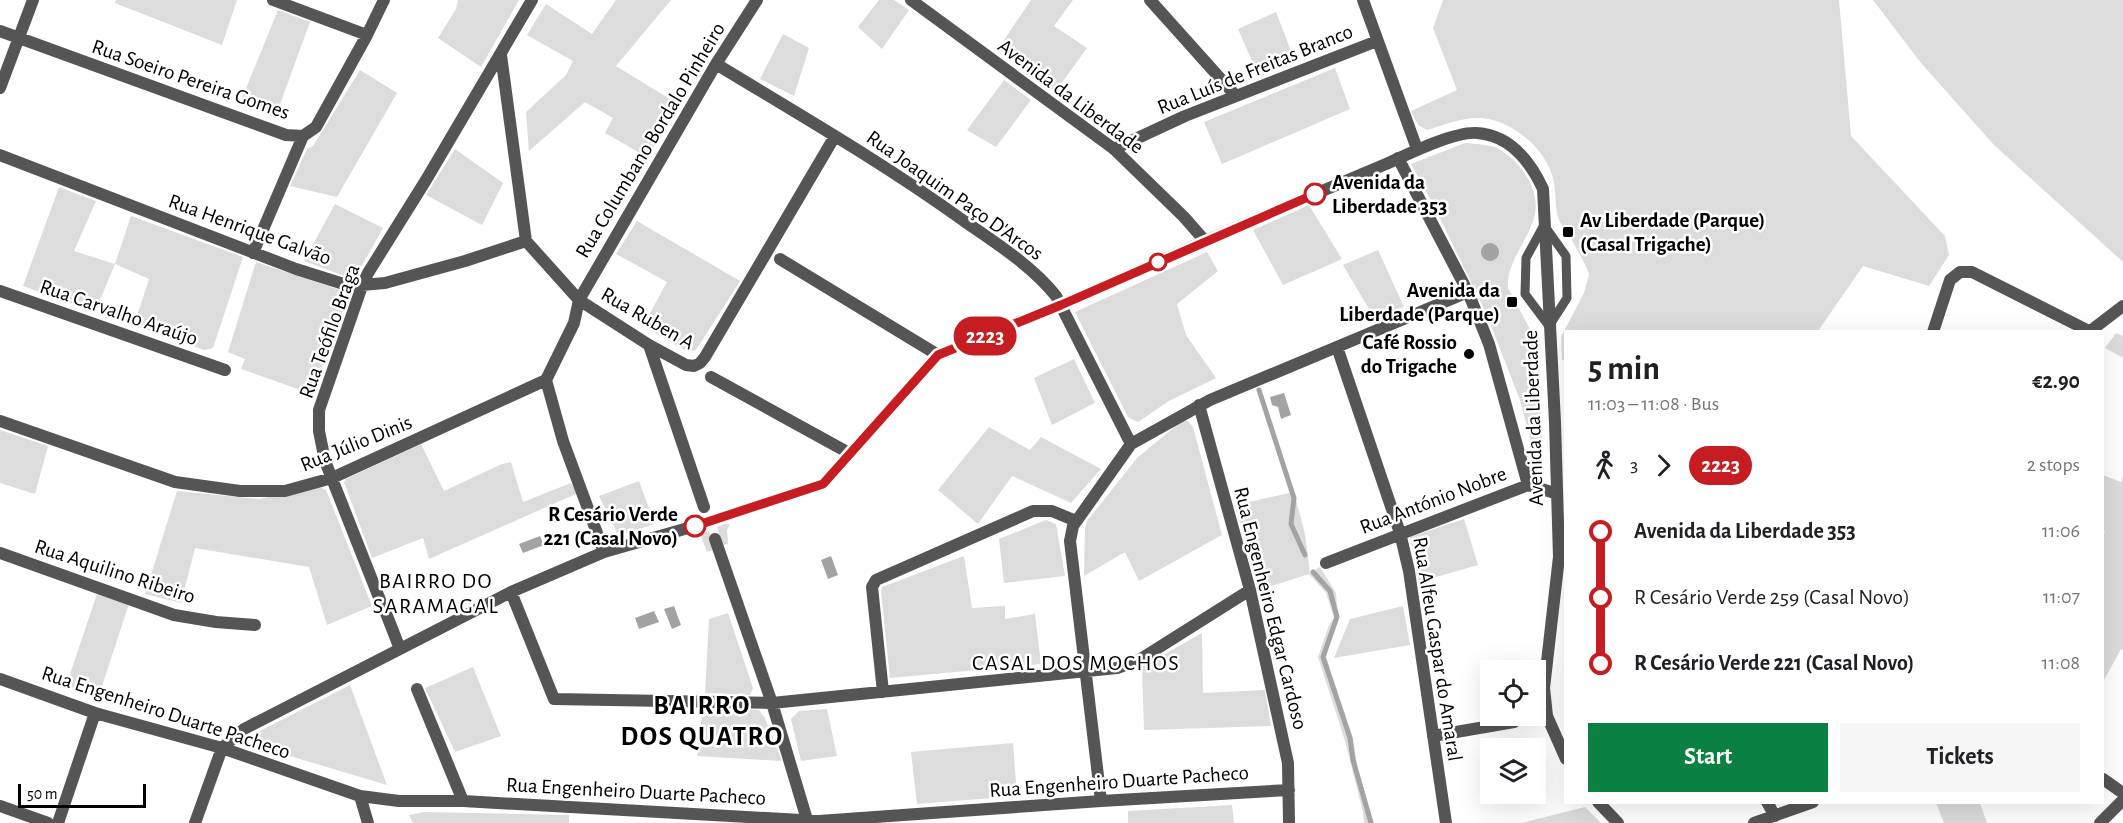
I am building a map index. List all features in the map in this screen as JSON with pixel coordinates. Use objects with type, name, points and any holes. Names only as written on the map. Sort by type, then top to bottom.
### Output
[{"type":"street","points":[[0,88],[33,0]]},
{"type":"street","points":[[273,0],[368,35]]},
{"type":"street","name":"Rua Soeiro Pereira Gomes","points":[[0,31],[286,135],[303,136],[316,127],[368,35],[384,0]]},
{"type":"street","name":"Rua Teófilo Braga","points":[[400,649],[325,461],[319,431],[320,410],[362,286],[532,0]]},
{"type":"street","name":"Rua Columbano Bordalo Pinheiro","points":[[546,380],[574,323],[579,300],[716,64],[757,0]]},
{"type":"street","name":"Avenida da Liberdade","points":[[911,0],[1114,149],[1184,217],[1205,241],[1417,149],[1468,133],[1486,134],[1518,150],[1536,172],[1543,189],[1549,326],[1560,422],[1556,493],[1560,588],[1544,688],[1547,716],[1564,754]]},
{"type":"street","points":[[1150,0],[1236,96]]},
{"type":"street","points":[[1363,0],[1417,149]]},
{"type":"street","name":"Rua Luís de Freitas Branco","points":[[1114,149],[1185,116],[1377,40]]},
{"type":"street","points":[[501,55],[526,241]]},
{"type":"street","name":"Rua Joaquim Paço D'Arcos","points":[[716,64],[933,199],[1005,249],[1049,287],[1061,305],[1131,444]]},
{"type":"street","points":[[253,253],[303,136]]},
{"type":"street","name":"Rua Ruben A","points":[[526,241],[579,300],[648,345],[686,365],[694,366],[700,363],[835,136]]},
{"type":"street","name":"Rua Henrique Galvão","points":[[0,155],[253,253],[340,284],[362,286],[385,283],[526,241]]},
{"type":"street","points":[[1398,158],[1468,292],[1489,344],[1528,484]]},
{"type":"street","points":[[195,823],[222,748],[244,729],[511,592],[604,552],[707,518],[823,484],[938,355],[1061,305],[1205,241]]},
{"type":"street","points":[[780,259],[938,355]]},
{"type":"street","points":[[1934,330],[1950,280],[1960,272],[1972,272],[2087,330]]},
{"type":"street","name":"Rua Carvalho Araújo","points":[[0,291],[225,370]]},
{"type":"street","points":[[1101,801],[1070,541],[1076,521],[1131,444],[1199,405],[1468,292]]},
{"type":"street","points":[[2090,330],[2123,306]]},
{"type":"street","points":[[648,345],[707,518]]},
{"type":"street","name":"Rua Alfeu Gaspar do Amaral","points":[[1337,347],[1400,533],[1409,571],[1446,823]]},
{"type":"street","points":[[711,376],[849,453]]},
{"type":"street","points":[[546,380],[563,441],[604,552]]},
{"type":"street","name":"Rua Júlio Dinis","points":[[0,421],[175,482],[240,491],[285,491],[332,478],[546,380]]},
{"type":"street","name":"Rua Engenheiro Edgar Cardoso","points":[[1199,405],[1251,590],[1288,763],[1289,823]]},
{"type":"street","name":"Rua António Nobre","points":[[1326,563],[1528,484],[1556,493]]},
{"type":"street","points":[[882,692],[872,587],[876,580],[1034,511],[1052,511],[1076,521]]},
{"type":"street","points":[[715,539],[772,703],[807,821]]},
{"type":"street","name":"Rua Aquilino Ribeiro","points":[[0,553],[174,615],[216,622],[255,625]]},
{"type":"street","points":[[511,592],[554,699],[772,703],[1117,668],[1139,660],[1251,590]]},
{"type":"street","name":"Rua Engenheiro Duarte Pacheco","points":[[0,679],[95,713],[222,748],[360,796],[399,801],[463,801],[807,821],[1289,790]]},
{"type":"street","points":[[417,689],[463,801]]},
{"type":"street","points":[[58,823],[95,713]]},
{"type":"street","points":[[1433,735],[1489,726]]},
{"type":"street","points":[[2104,780],[2123,793]]},
{"type":"street","points":[[360,796],[369,823]]},
{"type":"street","points":[[2100,823],[2123,800]]},
{"type":"street","points":[[1600,804],[1618,823]]},
{"type":"street","points":[[1768,804],[1775,816]]},
{"type":"street","points":[[1754,823],[1808,804]]},
{"type":"street","points":[[0,806],[48,823]]},
{"type":"lane","points":[[1544,225],[1566,256],[1567,298],[1549,326],[1525,294],[1526,258],[1544,225]]},
{"type":"shaded area","points":[[116,0],[237,0],[222,45],[115,3]]},
{"type":"shaded area","points":[[458,0],[519,0],[481,67],[438,38],[456,9]]},
{"type":"shaded area","points":[[616,0],[671,0],[616,66],[678,104],[647,157],[605,133],[613,118],[585,102],[529,151],[526,112],[566,75],[573,61],[527,35],[546,4],[592,34]]},
{"type":"shaded area","points":[[879,0],[894,0],[909,10],[882,49],[858,27]]},
{"type":"shaded area","points":[[1031,0],[1073,0],[1054,26],[1087,48],[1055,92],[998,49]]},
{"type":"shaded area","points":[[1443,0],[1839,0],[1851,136],[1945,236],[1949,255],[1929,286],[1863,266],[1819,330],[1565,330],[1584,293],[1589,274],[1559,220],[1553,178],[1540,152],[1523,136],[1503,123],[1474,118],[1427,130],[1418,125],[1411,111],[1457,90],[1433,28]]},
{"type":"shaded area","points":[[1873,0],[2123,0],[2123,262],[1994,145],[1921,63]]},
{"type":"shaded area","points":[[278,10],[310,22],[275,118],[240,103]]},
{"type":"shaded area","points":[[1276,12],[1295,61],[1259,77],[1238,29]]},
{"type":"shaded area","points":[[783,34],[809,48],[794,96],[760,79]]},
{"type":"shaded area","points":[[1335,68],[1350,109],[1222,164],[1204,122]]},
{"type":"shaded area","points":[[360,70],[397,93],[337,197],[290,186],[307,149],[313,146]]},
{"type":"shaded area","points":[[1004,80],[1031,100],[996,147],[967,130]]},
{"type":"shaded area","points":[[1465,143],[1490,146],[1506,154],[1528,178],[1535,198],[1534,218],[1510,270],[1508,288],[1539,346],[1543,474],[1539,472],[1520,400],[1486,313],[1411,164]]},
{"type":"shaded area","points":[[455,149],[503,183],[482,225],[426,195]]},
{"type":"shaded area","points":[[59,187],[96,201],[74,251],[115,264],[95,312],[23,286]]},
{"type":"shaded area","points":[[335,204],[383,228],[356,276],[350,278],[304,261]]},
{"type":"shaded area","points":[[1309,205],[1342,259],[1283,285],[1253,230]]},
{"type":"shaded area","points":[[131,216],[243,257],[213,348],[204,350],[134,325],[149,279],[115,264]]},
{"type":"shaded area","points":[[637,221],[740,281],[696,350],[688,352],[643,326],[667,282],[616,254]]},
{"type":"shaded area","points":[[1486,243],[1494,243],[1499,248],[1497,259],[1486,261],[1481,256],[1481,248]]},
{"type":"shaded area","points":[[1378,250],[1404,307],[1375,319],[1343,265]]},
{"type":"shaded area","points":[[1207,252],[1218,271],[1177,304],[1186,335],[1216,378],[1169,401],[1138,422],[1128,417],[1075,312]]},
{"type":"shaded area","points":[[256,262],[346,292],[347,299],[312,394],[241,369],[245,359],[228,352]]},
{"type":"shaded area","points":[[1564,331],[1564,360],[1562,360],[1561,337]]},
{"type":"shaded area","points":[[2116,333],[2123,336],[2123,358],[2105,348]]},
{"type":"shaded area","points":[[1074,359],[1095,403],[1052,425],[1034,378]]},
{"type":"shaded area","points":[[1284,393],[1291,415],[1281,419],[1278,407],[1272,405],[1270,397]]},
{"type":"shaded area","points":[[1182,421],[1188,421],[1193,427],[1222,535],[1139,581],[1125,552],[1084,576],[1087,521],[1137,458]]},
{"type":"shaded area","points":[[989,427],[1030,450],[1041,437],[1101,469],[1071,503],[1012,476],[978,524],[938,490]]},
{"type":"shaded area","points":[[0,430],[48,446],[35,494],[0,483]]},
{"type":"shaded area","points":[[421,444],[444,491],[511,462],[523,502],[571,483],[578,493],[429,559],[423,538],[372,558],[344,482],[346,479]]},
{"type":"shaded area","points":[[2104,475],[2121,482],[2123,475],[2123,650],[2121,649],[2104,680],[2104,534]]},
{"type":"shaded area","points":[[639,481],[655,524],[626,533],[617,533],[599,496]]},
{"type":"shaded area","points":[[318,486],[326,490],[372,606],[327,625],[309,567],[195,548],[181,603],[145,594],[177,491],[259,499]]},
{"type":"shaded area","points":[[1294,492],[1305,534],[1310,573],[1320,567],[1336,593],[1338,617],[1326,657],[1353,738],[1358,770],[1374,823],[1364,823],[1345,741],[1318,657],[1329,625],[1334,618],[1326,593],[1309,574],[1259,590],[1235,505]]},
{"type":"shaded area","points":[[1464,519],[1478,565],[1419,582],[1410,537]]},
{"type":"shaded area","points":[[1046,520],[1056,524],[1065,576],[1004,583],[999,539]]},
{"type":"shaded area","points":[[730,524],[727,530],[728,544],[723,545],[717,527]]},
{"type":"shaded area","points":[[709,531],[715,550],[707,552],[700,534]]},
{"type":"shaded area","points":[[540,536],[544,545],[523,553],[519,544]]},
{"type":"shaded area","points":[[831,556],[838,575],[828,579],[821,560]]},
{"type":"shaded area","points":[[964,556],[972,608],[1005,606],[1005,619],[1035,614],[1041,664],[890,678],[882,587]]},
{"type":"shaded area","points":[[97,594],[129,604],[98,698],[66,686]]},
{"type":"shaded area","points":[[674,606],[681,625],[672,629],[664,609]]},
{"type":"shaded area","points":[[1403,606],[1410,645],[1334,658],[1350,619]]},
{"type":"shaded area","points":[[654,611],[659,622],[639,629],[635,618]]},
{"type":"shaded area","points":[[728,613],[753,688],[750,695],[705,693],[709,619]]},
{"type":"shaded area","points":[[1202,633],[1203,693],[1265,690],[1271,726],[1144,730],[1142,667]]},
{"type":"shaded area","points":[[473,667],[501,736],[455,752],[425,688]]},
{"type":"shaded area","points":[[350,685],[387,785],[260,747],[253,741],[254,734]]},
{"type":"shaded area","points":[[703,706],[759,710],[765,718],[782,761],[697,756]]},
{"type":"shaded area","points":[[827,709],[837,756],[801,761],[791,719],[799,711]]},
{"type":"shaded area","points":[[1013,743],[1017,796],[917,804],[911,752]]},
{"type":"shaded area","points":[[1936,804],[1980,804],[1987,823],[1944,823]]},
{"type":"shaded area","points":[[1232,805],[1234,823],[1128,823],[1128,811]]},
{"type":"shaded area","points":[[1585,807],[1601,823],[1521,823]]},
{"type":"shaded area","points":[[425,812],[569,815],[569,823],[413,823],[409,815]]},
{"type":"waterway","points":[[1259,390],[1294,498],[1291,524],[1305,555]]},
{"type":"waterway","points":[[1313,572],[1330,591],[1337,617],[1323,657],[1350,738],[1353,760],[1371,823]]},
{"type":"bus line","name":"2223","points":[[695,526],[823,484],[938,355],[1061,305],[1315,194]]},
{"type":"place","name":"Avenida da Liberdade 353","points":[[1315,194]]},
{"type":"place","name":"Av Liberdade (Parque) (Casal Trigache)","points":[[1568,232]]},
{"type":"place","name":"Avenida da Liberdade (Parque)","points":[[1512,302]]},
{"type":"place","name":"Café Rossio do Trigache","points":[[1469,354]]},
{"type":"place","name":"R Cesário Verde 221 (Casal Novo)","points":[[695,526]]},
{"type":"district","name":"BAIRRO DO SARAMAGAL","points":[[436,592]]},
{"type":"district","name":"CASAL DOS MOCHOS","points":[[1076,662]]},
{"type":"district","name":"BAIRRO DOS QUATRO","points":[[702,720]]}]
